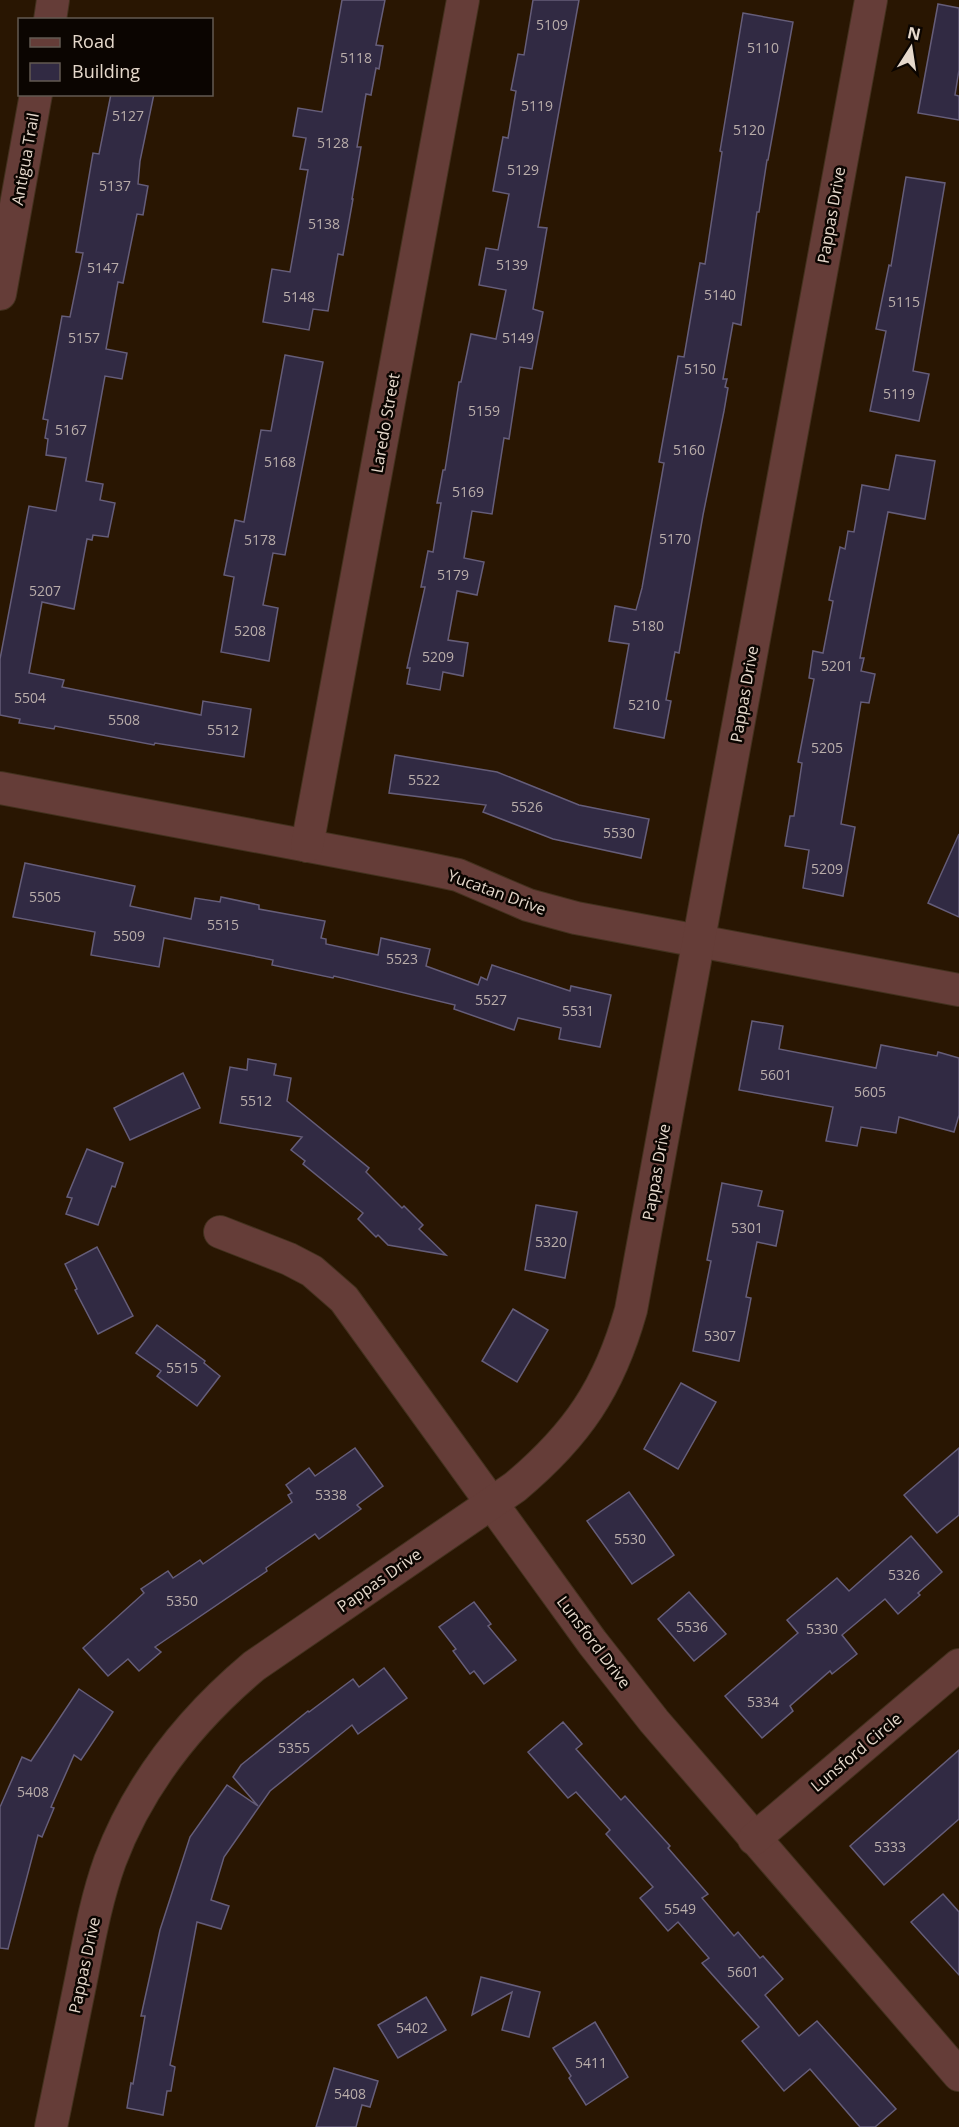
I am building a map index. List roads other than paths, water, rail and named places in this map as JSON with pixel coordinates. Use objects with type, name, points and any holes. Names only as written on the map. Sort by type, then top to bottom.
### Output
[{"type":"street","points":[[50,18],[53,0]]},
{"type":"street","name":"Laredo Street","points":[[308,846],[463,0]]},
{"type":"street","name":"Pappas Drive","points":[[51,2127],[93,1917],[100,1893],[121,1835],[164,1760],[221,1694],[254,1666],[492,1503],[537,1468],[567,1438],[600,1389],[618,1352],[631,1310],[871,0]]},
{"type":"street","name":"Antigua Trail","points":[[0,294],[36,96]]},
{"type":"street","name":"Yucatan Drive","points":[[0,788],[458,875],[547,912],[959,990]]},
{"type":"street","name":"Lunsford Drive","points":[[220,1232],[290,1259],[312,1272],[344,1299],[606,1660],[654,1721],[959,2075]]},
{"type":"street","name":"Lunsford Circle","points":[[754,1839],[959,1665]]}]
